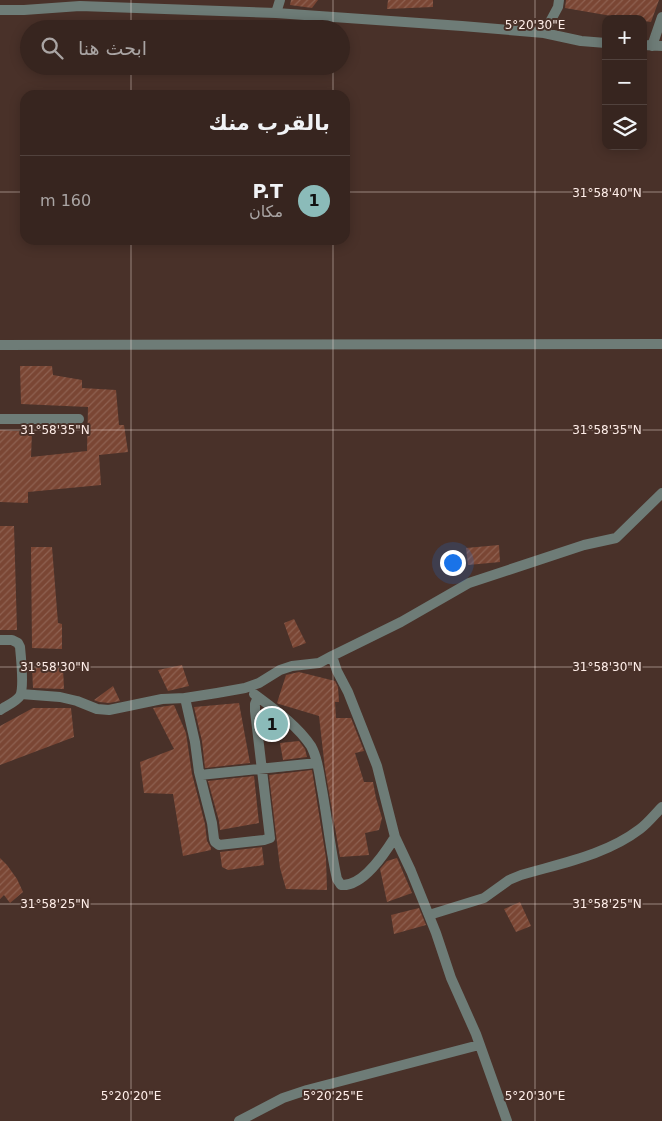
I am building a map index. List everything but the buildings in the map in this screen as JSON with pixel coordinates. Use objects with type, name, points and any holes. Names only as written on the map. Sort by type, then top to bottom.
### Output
[{"type":"street","points":[[276,12],[280,0]]},
{"type":"street","points":[[544,33],[558,7],[559,0]]},
{"type":"street","points":[[0,10],[24,10],[81,3],[179,4],[544,33],[581,41],[602,43]]},
{"type":"street","points":[[652,46],[662,17]]},
{"type":"street","points":[[0,345],[662,344]]},
{"type":"street","points":[[0,419],[79,419]]},
{"type":"street","points":[[21,694],[60,697],[102,710],[109,710],[162,699],[217,694],[245,688],[259,683],[280,670],[292,666],[319,663],[401,622],[469,582],[584,545],[616,538],[662,492]]},
{"type":"street","points":[[0,640],[16,641],[20,647],[21,694],[19,698],[0,710]]},
{"type":"street","points":[[332,656],[377,766],[395,837],[411,871],[452,978],[476,1034],[507,1121]]},
{"type":"street","points":[[245,688],[292,724],[314,752],[337,879],[341,885],[352,884],[370,870],[381,859],[395,837]]},
{"type":"street","points":[[185,698],[214,839],[219,844],[270,838],[255,711],[258,697]]},
{"type":"street","points":[[200,775],[317,764]]},
{"type":"street","points":[[429,915],[484,898],[509,880],[521,875],[597,853],[624,840],[641,828],[662,807]]},
{"type":"street","points":[[239,1121],[283,1098],[307,1090],[479,1046]]},
{"type":"place","name":"P.T","points":[[272,724]]}]
